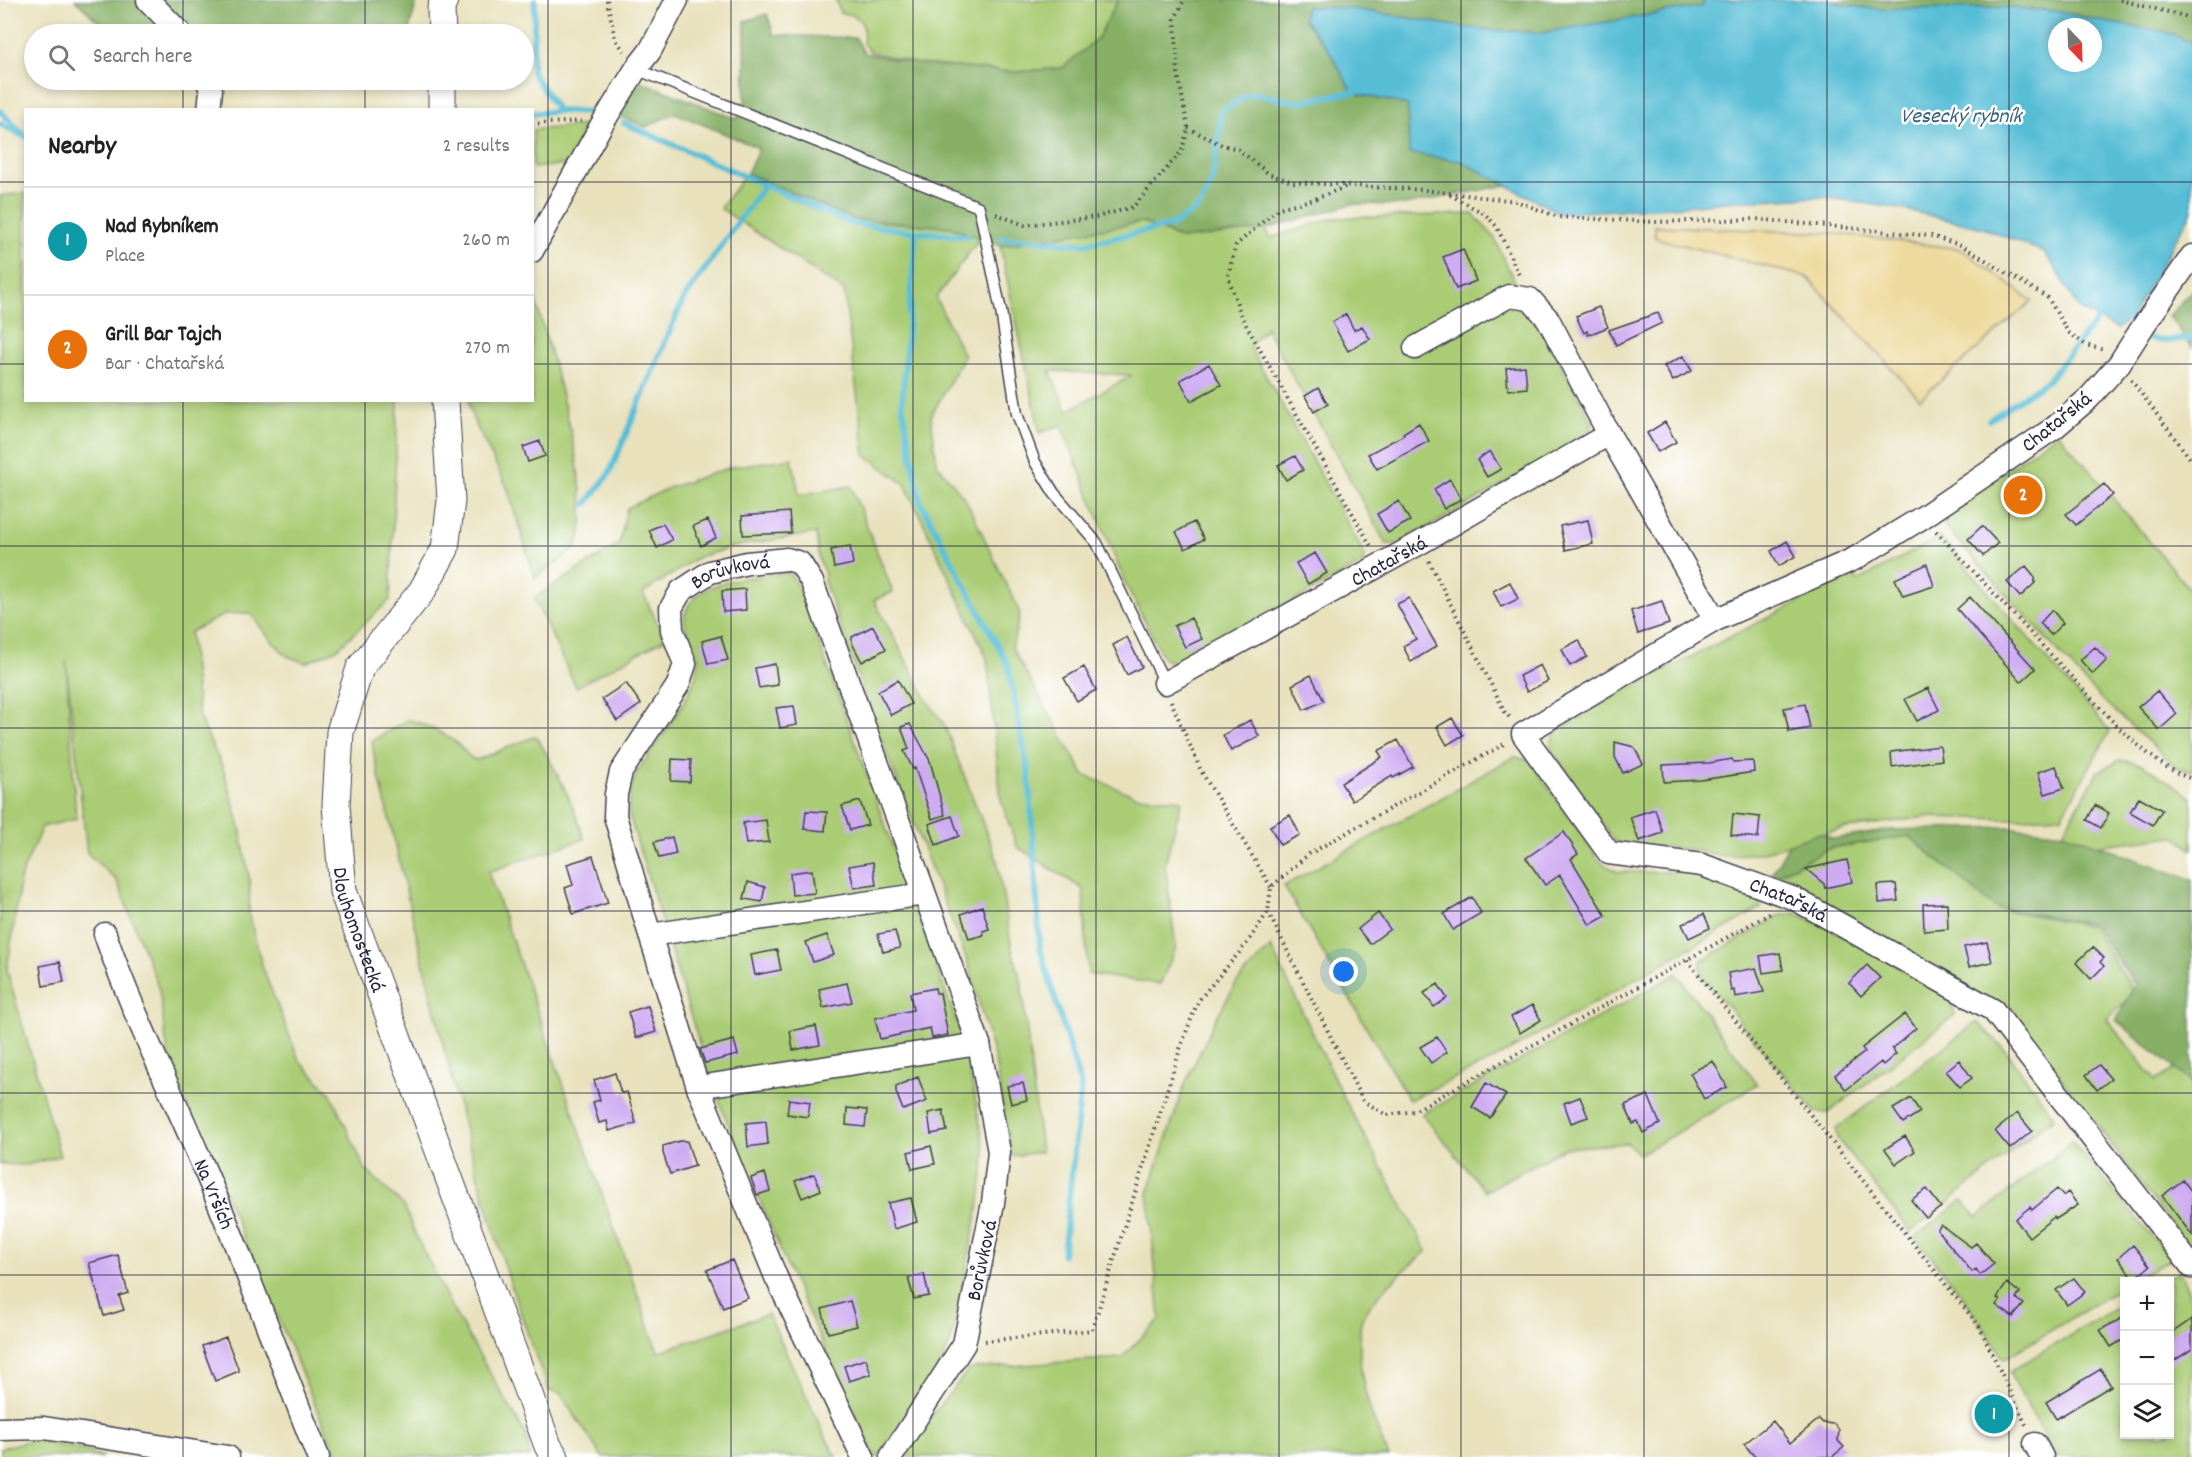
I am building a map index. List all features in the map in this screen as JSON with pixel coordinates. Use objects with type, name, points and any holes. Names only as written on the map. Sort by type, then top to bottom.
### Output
[{"type":"street","points":[[148,0],[172,24]]},
{"type":"street","points":[[442,24],[441,9],[444,0]]},
{"type":"street","points":[[534,248],[602,124],[636,69],[650,51],[677,0]]},
{"type":"street","points":[[209,108],[211,90]]},
{"type":"street","points":[[442,90],[442,108]]},
{"type":"street","name":"Chatařská","points":[[2192,256],[2139,332],[2120,364],[2089,398],[2054,428],[1923,517],[1854,559],[1715,620],[1522,734],[1609,853],[1702,866],[1795,899],[1993,1011],[2192,1267]]},
{"type":"street","points":[[1415,348],[1509,296],[1530,298],[1548,319],[1609,434],[1715,620]]},
{"type":"street","name":"Dlouhomostecká","points":[[445,402],[451,501],[445,549],[422,591],[360,668],[340,732],[336,805],[343,891],[548,1446],[555,1457]]},
{"type":"street","name":"Chatařská","points":[[1165,683],[1381,565],[1609,434]]},
{"type":"street","name":"Borůvková","points":[[863,1457],[776,1277],[698,1087],[615,816],[616,794],[621,772],[678,685],[685,664],[672,630],[671,608],[681,591],[710,572],[747,563],[787,559],[800,563],[812,582],[979,1044],[999,1152],[993,1203],[964,1344],[891,1457]]},
{"type":"street","points":[[650,934],[924,894]]},
{"type":"street","name":"Na Vrších","points":[[105,934],[134,1010],[198,1154],[318,1457]]},
{"type":"street","points":[[698,1087],[979,1044]]},
{"type":"street","points":[[0,1429],[45,1428],[228,1457]]},
{"type":"lane","points":[[636,69],[979,207],[1001,311],[1017,414],[1035,462],[1054,493],[1096,543],[1165,683]]},
{"type":"path","points":[[607,0],[615,38],[636,69]]},
{"type":"path","points":[[979,207],[1025,225],[1097,217],[1133,207],[1182,151],[1188,128],[1178,74],[1175,19],[1184,0]]},
{"type":"path","points":[[2120,0],[2192,18]]},
{"type":"path","points":[[534,124],[578,120],[602,124]]},
{"type":"path","points":[[1188,128],[1207,139],[1238,149],[1269,174],[1292,182],[1447,193],[1516,201],[1558,217],[1657,222],[1756,219],[1931,236],[1961,245],[2048,298],[2068,332],[2086,345],[2103,348]]},
{"type":"path","points":[[1348,186],[1315,199],[1278,208],[1236,245],[1228,276],[1241,316],[1381,565]]},
{"type":"path","points":[[1447,193],[1485,214],[1497,227],[1530,298]]},
{"type":"path","points":[[2120,364],[2192,461]]},
{"type":"path","points":[[1923,517],[2117,726],[2145,752],[2175,773],[2192,779]]},
{"type":"path","points":[[1271,887],[1309,854],[1522,734],[1505,712],[1420,543]]},
{"type":"path","points":[[964,1344],[1092,1330],[1181,1046],[1198,1000],[1248,942],[1268,912],[1271,887],[1201,771],[1170,700],[1165,683]]},
{"type":"path","points":[[1268,912],[1363,1101],[1387,1116],[1414,1111],[1795,899]]},
{"type":"path","points":[[1687,960],[1979,1326],[2038,1450]]},
{"type":"green space","points":[[75,0],[417,0],[411,24],[101,24]]},
{"type":"green space","points":[[836,0],[1118,0],[1098,38],[1062,68],[1015,72],[917,64],[871,52],[863,44],[864,31],[861,21],[853,15],[840,13]]},
{"type":"green space","points":[[1118,0],[1704,0],[1703,6],[1540,33],[1468,28],[1349,8],[1306,7],[1303,19],[1328,49],[1353,93],[1408,105],[1409,153],[1461,161],[1507,185],[1404,205],[1352,204],[1266,229],[1181,239],[1142,222],[1000,246],[950,227],[852,219],[747,173],[759,148],[675,113],[646,127],[614,114],[642,82],[737,119],[745,102],[745,21],[767,14],[774,35],[856,38],[864,53],[917,64],[1015,72],[1062,68],[1098,38]]},
{"type":"green space","points":[[1834,0],[2192,0],[2192,42],[2162,31],[2062,12],[2005,7],[1880,9],[1842,5]]},
{"type":"green space","points":[[585,125],[568,164],[534,168],[534,130]]},
{"type":"green space","points":[[747,173],[852,219],[950,227],[980,238],[936,298],[964,356],[931,416],[937,464],[966,500],[1020,613],[1012,648],[1084,775],[1136,796],[1182,800],[1165,864],[1176,948],[1160,984],[1088,974],[1083,889],[1017,847],[1001,800],[987,658],[905,484],[865,455],[844,291],[720,208]]},
{"type":"green space","points":[[24,193],[24,402],[398,402],[390,600],[337,649],[306,663],[287,656],[250,613],[226,614],[190,632],[199,717],[223,768],[239,823],[250,881],[249,915],[263,969],[299,1060],[331,1094],[365,1169],[404,1206],[417,1238],[453,1310],[526,1435],[530,1457],[346,1457],[334,1449],[169,1063],[159,989],[117,881],[87,853],[66,660],[76,819],[42,827],[21,876],[7,971],[60,1156],[27,1165],[0,1164],[0,196]]},
{"type":"green space","points":[[1473,214],[1494,237],[1510,272],[1593,422],[1589,435],[1399,544],[1386,544],[1266,328],[1252,343],[1251,349],[1365,555],[1363,563],[1191,657],[1173,663],[1164,659],[1126,585],[1061,425],[1040,433],[1000,246],[1142,222],[1181,239],[1266,229],[1271,238],[1333,218]],"holes":[[[1050,371],[1131,375],[1067,411]]]},
{"type":"green space","points":[[2192,290],[2192,347],[2169,316]]},
{"type":"green space","points":[[534,295],[569,425],[582,499],[581,528],[575,547],[535,578],[507,487],[473,419],[468,402],[534,402]]},
{"type":"green space","points":[[2058,433],[2192,592],[2192,771],[2176,767],[2096,694],[1940,518]]},
{"type":"green space","points":[[792,458],[799,495],[851,486],[893,592],[874,600],[929,703],[944,724],[997,860],[1012,950],[1021,980],[1041,1152],[1011,1156],[995,1060],[968,963],[877,729],[824,581],[825,574],[819,559],[816,533],[737,546],[698,557],[643,593],[665,639],[576,687],[534,598],[619,544],[627,508],[669,488],[731,467]]},
{"type":"green space","points":[[1940,537],[2110,731],[2062,816],[2007,819],[1926,817],[1840,829],[1761,853],[1723,856],[1674,847],[1628,847],[1613,840],[1550,747],[1554,735],[1606,700],[1852,575],[1858,581]]},
{"type":"green space","points":[[785,573],[791,575],[799,588],[966,1048],[985,1153],[980,1201],[951,1341],[941,1365],[878,1457],[875,1457],[789,1271],[711,1082],[629,815],[635,776],[677,713],[695,679],[698,660],[685,619],[691,602],[709,588],[748,577]]},
{"type":"green space","points":[[407,720],[442,733],[477,760],[536,736],[557,773],[584,839],[488,872],[658,1352],[768,1314],[837,1457],[602,1457],[560,1393],[549,1391],[495,1235],[472,1156],[431,996],[374,755],[372,741]]},
{"type":"green space","points":[[1514,757],[1529,760],[1600,862],[1618,872],[1697,872],[1758,897],[1761,908],[1491,1061],[1409,1100],[1284,886]]},
{"type":"green space","points":[[2120,760],[2142,764],[2192,798],[2192,850],[2174,836],[2096,846],[2055,846],[2098,772]]},
{"type":"green space","points":[[2010,827],[2065,833],[2192,880],[2192,1083],[2116,1020],[2135,985],[2093,924],[1996,908],[1909,836],[1830,848],[1769,879],[1789,844],[1820,833],[1834,839],[1892,830]]},
{"type":"green space","points":[[1909,836],[1996,908],[2091,926],[2135,993],[2107,1019],[2156,1081],[2192,1058],[2192,1252],[2014,1018],[1952,978],[1769,879],[1830,848]]},
{"type":"green space","points":[[1795,913],[1859,942],[1951,999],[1955,1015],[1828,1113],[1815,1112],[1701,975],[1701,961],[1779,916]]},
{"type":"green space","points":[[1271,947],[1345,1100],[1427,1251],[1380,1294],[1371,1304],[1361,1322],[1360,1356],[1364,1386],[1377,1429],[1389,1457],[901,1457],[969,1369],[1121,1358],[1160,1319],[1148,1193],[1185,1084],[1215,1020],[1237,982]]},
{"type":"green space","points":[[1677,974],[1757,1084],[1639,1154],[1627,1143],[1565,1148],[1485,1191],[1422,1114]]},
{"type":"green space","points":[[1977,1022],[2007,1052],[2054,1117],[1911,1232],[1837,1138],[1836,1129]]},
{"type":"green space","points":[[2072,1142],[2171,1259],[2139,1277],[2120,1277],[2120,1288],[2004,1359],[1962,1295],[1915,1237],[1962,1200],[1977,1217]]},
{"type":"green space","points":[[2180,1270],[2192,1302],[2192,1454],[2186,1457],[2047,1457],[2042,1449],[2049,1445],[2009,1372],[2120,1305],[2120,1439],[2174,1439],[2174,1277],[2168,1277]]},
{"type":"green space","points":[[32,1440],[82,1450],[103,1457],[0,1457],[0,1448]]},
{"type":"sand","points":[[1655,226],[1831,233],[1961,249],[2032,301],[1920,399],[1807,277],[1655,238]]},
{"type":"water","name":"Vesecký rybník","points":[[1704,0],[1834,0],[1842,5],[1880,9],[2005,7],[2062,12],[2088,18],[2048,18],[2048,72],[2102,72],[2102,21],[2162,31],[2192,42],[2192,211],[2131,318],[2117,329],[2078,308],[2044,252],[1983,228],[1901,209],[1823,197],[1559,213],[1461,161],[1409,153],[1408,105],[1353,93],[1328,49],[1303,18],[1306,7],[1349,8],[1468,28],[1540,33],[1703,6]]},
{"type":"building","points":[[1463,249],[1476,281],[1456,289],[1443,257]]},
{"type":"building","points":[[1599,307],[1608,327],[1588,335],[1587,331],[1584,333],[1576,316]]},
{"type":"building","points":[[1658,313],[1662,323],[1616,345],[1609,330]]},
{"type":"building","points":[[1346,314],[1354,330],[1362,326],[1370,339],[1348,351],[1332,322]]},
{"type":"building","points":[[1683,356],[1692,371],[1673,381],[1664,366]]},
{"type":"building","points":[[1209,364],[1221,385],[1191,401],[1180,380]]},
{"type":"building","points":[[1525,366],[1527,388],[1508,390],[1506,368]]},
{"type":"building","points":[[1318,388],[1328,404],[1314,412],[1305,396]]},
{"type":"building","points":[[1665,422],[1676,442],[1658,452],[1647,433]]},
{"type":"building","points":[[1419,423],[1429,441],[1377,469],[1368,454],[1404,435],[1403,433]]},
{"type":"building","points":[[540,441],[545,456],[528,462],[523,447]]},
{"type":"building","points":[[1490,451],[1501,469],[1487,477],[1477,460]]},
{"type":"building","points":[[1295,456],[1303,470],[1286,480],[1278,465]]},
{"type":"building","points":[[1450,479],[1461,499],[1444,509],[1434,489]]},
{"type":"building","points":[[2104,484],[2113,495],[2076,525],[2066,514]]},
{"type":"building","points":[[1399,501],[1410,521],[1388,533],[1377,514]]},
{"type":"building","points":[[789,512],[791,533],[743,535],[742,516]]},
{"type":"building","points":[[708,520],[716,538],[701,546],[693,526]]},
{"type":"building","points":[[1588,520],[1593,544],[1565,550],[1560,526]]},
{"type":"building","points":[[1194,522],[1204,539],[1185,549],[1176,532]]},
{"type":"building","points":[[663,524],[672,540],[657,548],[649,530]]},
{"type":"building","points":[[1982,526],[1998,543],[1983,556],[1968,539]]},
{"type":"building","points":[[1787,541],[1796,556],[1779,566],[1771,551]]},
{"type":"building","points":[[850,546],[853,564],[834,568],[831,550]]},
{"type":"building","points":[[1315,553],[1327,573],[1308,584],[1296,563]]},
{"type":"building","points":[[1927,564],[1934,586],[1903,596],[1895,579]]},
{"type":"building","points":[[2026,566],[2035,577],[2035,583],[2020,597],[2007,582]]},
{"type":"building","points":[[1510,582],[1518,599],[1501,607],[1493,591]]},
{"type":"building","points":[[745,589],[746,610],[723,612],[722,591]]},
{"type":"building","points":[[1970,597],[2035,669],[2021,682],[1957,609]]},
{"type":"building","points":[[1409,598],[1437,646],[1411,662],[1403,646],[1416,639],[1397,604]]},
{"type":"building","points":[[1662,601],[1669,624],[1638,634],[1631,611]]},
{"type":"building","points":[[2052,610],[2063,623],[2051,635],[2040,623]]},
{"type":"building","points":[[1191,618],[1202,639],[1185,647],[1174,626]]},
{"type":"building","points":[[873,626],[886,649],[862,662],[852,643],[852,637]]},
{"type":"building","points":[[721,636],[728,660],[708,664],[702,641]]},
{"type":"building","points":[[1127,637],[1142,667],[1127,675],[1113,645]]},
{"type":"building","points":[[1579,640],[1587,657],[1570,666],[1562,649]]},
{"type":"building","points":[[2095,647],[2107,660],[2093,674],[2080,660]]},
{"type":"building","points":[[775,664],[778,685],[759,688],[755,668]]},
{"type":"building","points":[[1540,665],[1548,681],[1527,692],[1519,676]]},
{"type":"building","points":[[1084,667],[1096,690],[1077,701],[1064,678]]},
{"type":"building","points":[[1311,675],[1324,701],[1304,710],[1292,685]]},
{"type":"building","points":[[898,680],[911,704],[891,715],[878,691]]},
{"type":"building","points":[[626,683],[641,704],[617,721],[602,699]]},
{"type":"building","points":[[1928,688],[1939,710],[1917,721],[1905,699]]},
{"type":"building","points":[[2157,691],[2177,714],[2159,730],[2138,707]]},
{"type":"building","points":[[1805,704],[1810,728],[1789,732],[1784,708]]},
{"type":"building","points":[[794,706],[797,725],[780,728],[776,708]]},
{"type":"building","points":[[1452,718],[1463,735],[1447,745],[1437,727]]},
{"type":"building","points":[[1250,720],[1259,736],[1231,751],[1223,735]]},
{"type":"building","points":[[910,724],[930,761],[945,815],[932,819],[915,768],[913,769],[904,751],[909,749],[901,727]]},
{"type":"building","points":[[1398,740],[1413,767],[1393,778],[1392,776],[1352,801],[1341,783],[1382,757],[1378,751]]},
{"type":"building","points":[[1615,742],[1634,747],[1643,764],[1623,773],[1615,757]]},
{"type":"building","points":[[1940,746],[1942,760],[1892,767],[1891,752]]},
{"type":"building","points":[[672,759],[691,760],[690,782],[671,781]]},
{"type":"building","points":[[1732,759],[1733,762],[1753,761],[1754,772],[1701,780],[1664,782],[1663,765],[1709,763]]},
{"type":"building","points":[[2056,766],[2064,788],[2045,794],[2038,772]]},
{"type":"building","points":[[2139,797],[2162,810],[2153,825],[2130,812]]},
{"type":"building","points":[[860,801],[868,825],[850,830],[842,806]]},
{"type":"building","points":[[2095,805],[2109,813],[2101,828],[2087,820]]},
{"type":"building","points":[[1655,809],[1663,833],[1639,841],[1630,817]]},
{"type":"building","points":[[806,811],[827,812],[825,831],[804,829]]},
{"type":"building","points":[[1733,814],[1760,817],[1758,838],[1731,835]]},
{"type":"building","points":[[1290,815],[1300,835],[1280,845],[1270,826]]},
{"type":"building","points":[[952,816],[959,836],[936,845],[929,824]]},
{"type":"building","points":[[766,820],[769,842],[746,844],[743,823]]},
{"type":"building","points":[[1564,832],[1578,854],[1571,859],[1606,916],[1590,925],[1560,875],[1545,885],[1526,858]]},
{"type":"building","points":[[672,837],[676,854],[659,858],[654,842]]},
{"type":"building","points":[[593,856],[608,903],[573,914],[565,888],[573,885],[567,864]]},
{"type":"building","points":[[1847,860],[1852,882],[1825,888],[1824,884],[1806,869]]},
{"type":"building","points":[[873,862],[876,885],[854,888],[849,866]]},
{"type":"building","points":[[812,870],[815,893],[792,895],[790,873]]},
{"type":"building","points":[[748,882],[765,887],[762,902],[744,899]]},
{"type":"building","points":[[1896,884],[1898,901],[1879,903],[1878,885]]},
{"type":"building","points":[[1472,897],[1481,913],[1453,930],[1444,914]]},
{"type":"building","points":[[1947,903],[1948,929],[1924,931],[1923,904]]},
{"type":"building","points":[[982,906],[989,929],[983,931],[984,935],[969,939],[961,914]]},
{"type":"building","points":[[1378,913],[1390,929],[1370,944],[1358,929]]},
{"type":"building","points":[[1704,914],[1710,928],[1689,938],[1682,924]]},
{"type":"building","points":[[895,931],[900,948],[883,952],[878,934]]},
{"type":"building","points":[[827,935],[834,955],[813,962],[806,942]]},
{"type":"building","points":[[1987,942],[1992,962],[1969,967],[1964,947]]},
{"type":"building","points":[[2093,947],[2104,958],[2100,962],[2104,966],[2091,979],[2076,963]]},
{"type":"building","points":[[777,950],[781,970],[755,975],[751,955]]},
{"type":"building","points":[[1780,953],[1783,970],[1763,973],[1760,956]]},
{"type":"building","points":[[60,962],[64,982],[43,986],[40,966]]},
{"type":"building","points":[[1867,965],[1880,978],[1861,996],[1849,983]]},
{"type":"building","points":[[1756,968],[1764,992],[1735,997],[1734,990],[1731,991],[1728,973]]},
{"type":"building","points":[[847,983],[852,1002],[823,1008],[819,989]]},
{"type":"building","points":[[1438,984],[1447,998],[1434,1007],[1424,993]]},
{"type":"building","points":[[935,988],[936,993],[940,993],[948,1035],[932,1038],[930,1028],[880,1039],[875,1018],[913,1010],[910,993]]},
{"type":"building","points":[[1532,1005],[1541,1020],[1520,1033],[1511,1017]]},
{"type":"building","points":[[648,1006],[656,1032],[636,1038],[628,1012]]},
{"type":"building","points":[[1905,1014],[1916,1028],[1892,1049],[1896,1054],[1883,1065],[1881,1062],[1846,1090],[1835,1075],[1865,1052],[1862,1048]]},
{"type":"building","points":[[816,1026],[820,1045],[793,1050],[790,1031]]},
{"type":"building","points":[[1437,1037],[1447,1052],[1431,1063],[1420,1047]]},
{"type":"building","points":[[734,1040],[738,1055],[705,1063],[700,1049]]},
{"type":"building","points":[[1959,1060],[1972,1078],[1960,1087],[1946,1071]]},
{"type":"building","points":[[1713,1061],[1727,1087],[1704,1099],[1690,1073]]},
{"type":"building","points":[[2099,1065],[2111,1079],[2097,1090],[2086,1075]]},
{"type":"building","points":[[615,1073],[621,1093],[627,1092],[636,1123],[609,1131],[607,1121],[599,1123],[593,1102],[600,1100],[594,1080]]},
{"type":"building","points":[[918,1077],[927,1101],[903,1110],[896,1086]]},
{"type":"building","points":[[1023,1083],[1027,1100],[1011,1104],[1007,1086]]},
{"type":"building","points":[[1486,1083],[1506,1095],[1490,1118],[1472,1107]]},
{"type":"building","points":[[1648,1095],[1660,1124],[1643,1133],[1638,1122],[1633,1124],[1625,1105]]},
{"type":"building","points":[[1580,1097],[1588,1117],[1571,1123],[1564,1103]]},
{"type":"building","points":[[1911,1098],[1920,1112],[1903,1123],[1893,1109]]},
{"type":"building","points":[[789,1099],[810,1102],[808,1117],[787,1114]]},
{"type":"building","points":[[847,1108],[867,1110],[865,1127],[846,1125]]},
{"type":"building","points":[[943,1110],[947,1131],[931,1134],[928,1113]]},
{"type":"building","points":[[2017,1113],[2032,1131],[2010,1149],[1995,1131]]},
{"type":"building","points":[[766,1121],[768,1144],[748,1147],[746,1123]]},
{"type":"building","points":[[1905,1136],[1915,1151],[1896,1164],[1885,1149]]},
{"type":"building","points":[[687,1141],[695,1166],[670,1174],[663,1146]]},
{"type":"building","points":[[931,1146],[935,1164],[912,1169],[908,1152]]},
{"type":"building","points":[[765,1173],[770,1191],[757,1195],[751,1178]]},
{"type":"building","points":[[814,1174],[821,1190],[802,1198],[795,1181]]},
{"type":"building","points":[[2183,1180],[2192,1192],[2192,1235],[2162,1196]]},
{"type":"building","points":[[1927,1189],[1941,1207],[1926,1218],[1911,1200]]},
{"type":"building","points":[[2057,1189],[2063,1196],[2068,1192],[2078,1205],[2056,1219],[2054,1217],[2029,1237],[2015,1219],[2030,1207],[2032,1210]]},
{"type":"building","points":[[911,1198],[917,1222],[894,1229],[888,1203]]},
{"type":"building","points":[[1941,1225],[1971,1247],[1976,1243],[1994,1264],[1980,1275],[1976,1269],[1972,1272],[1937,1230]]},
{"type":"building","points":[[2133,1245],[2150,1266],[2136,1277],[2132,1277],[2118,1258]]},
{"type":"building","points":[[118,1255],[128,1293],[119,1296],[124,1310],[104,1316],[89,1263]]},
{"type":"building","points":[[732,1260],[748,1298],[723,1308],[707,1270]]},
{"type":"building","points":[[924,1274],[929,1296],[914,1299],[908,1278]]},
{"type":"building","points":[[2074,1278],[2085,1292],[2067,1305],[2056,1290]]},
{"type":"building","points":[[2007,1283],[2020,1293],[2016,1298],[2024,1304],[2013,1317],[1996,1305],[2000,1300],[1997,1298]]},
{"type":"building","points":[[850,1301],[857,1326],[828,1333],[822,1309]]},
{"type":"building","points":[[2120,1319],[2120,1341],[2111,1347],[2100,1330]]},
{"type":"building","points":[[2192,1319],[2192,1349],[2174,1361],[2174,1332]]},
{"type":"building","points":[[226,1337],[239,1371],[215,1381],[202,1346]]},
{"type":"building","points":[[866,1359],[871,1374],[849,1381],[844,1366]]},
{"type":"building","points":[[2101,1369],[2111,1386],[2056,1419],[2046,1402]]},
{"type":"building","points":[[1819,1419],[1823,1423],[1834,1424],[1839,1430],[1838,1441],[1844,1447],[1832,1457],[1755,1457],[1744,1444],[1773,1421],[1790,1443]]},
{"type":"waterway","points":[[534,24],[535,0]]},
{"type":"waterway","points":[[534,75],[558,111]]},
{"type":"waterway","points":[[1002,238],[1086,244],[1173,225],[1199,207],[1212,183],[1222,111],[1251,93],[1297,102],[1359,91]]},
{"type":"waterway","points":[[0,111],[24,135]]},
{"type":"waterway","points":[[534,114],[558,111],[600,112]]},
{"type":"waterway","points":[[624,123],[850,223],[968,236]]},
{"type":"waterway","points":[[0,124],[21,135]]},
{"type":"waterway","points":[[586,504],[609,474],[683,300],[765,184]]},
{"type":"waterway","points":[[916,232],[902,403],[920,501],[1008,665],[1029,775],[1040,948],[1081,1086],[1063,1255]]},
{"type":"waterway","points":[[1989,420],[2048,380],[2101,315]]},
{"type":"waterway","points":[[2122,315],[2140,332],[2153,339],[2169,341],[2192,338]]},
{"type":"place","name":"Grill Bar Tajch","points":[[2023,495]]},
{"type":"place","name":"Nad Rybníkem","points":[[1994,1414]]}]
